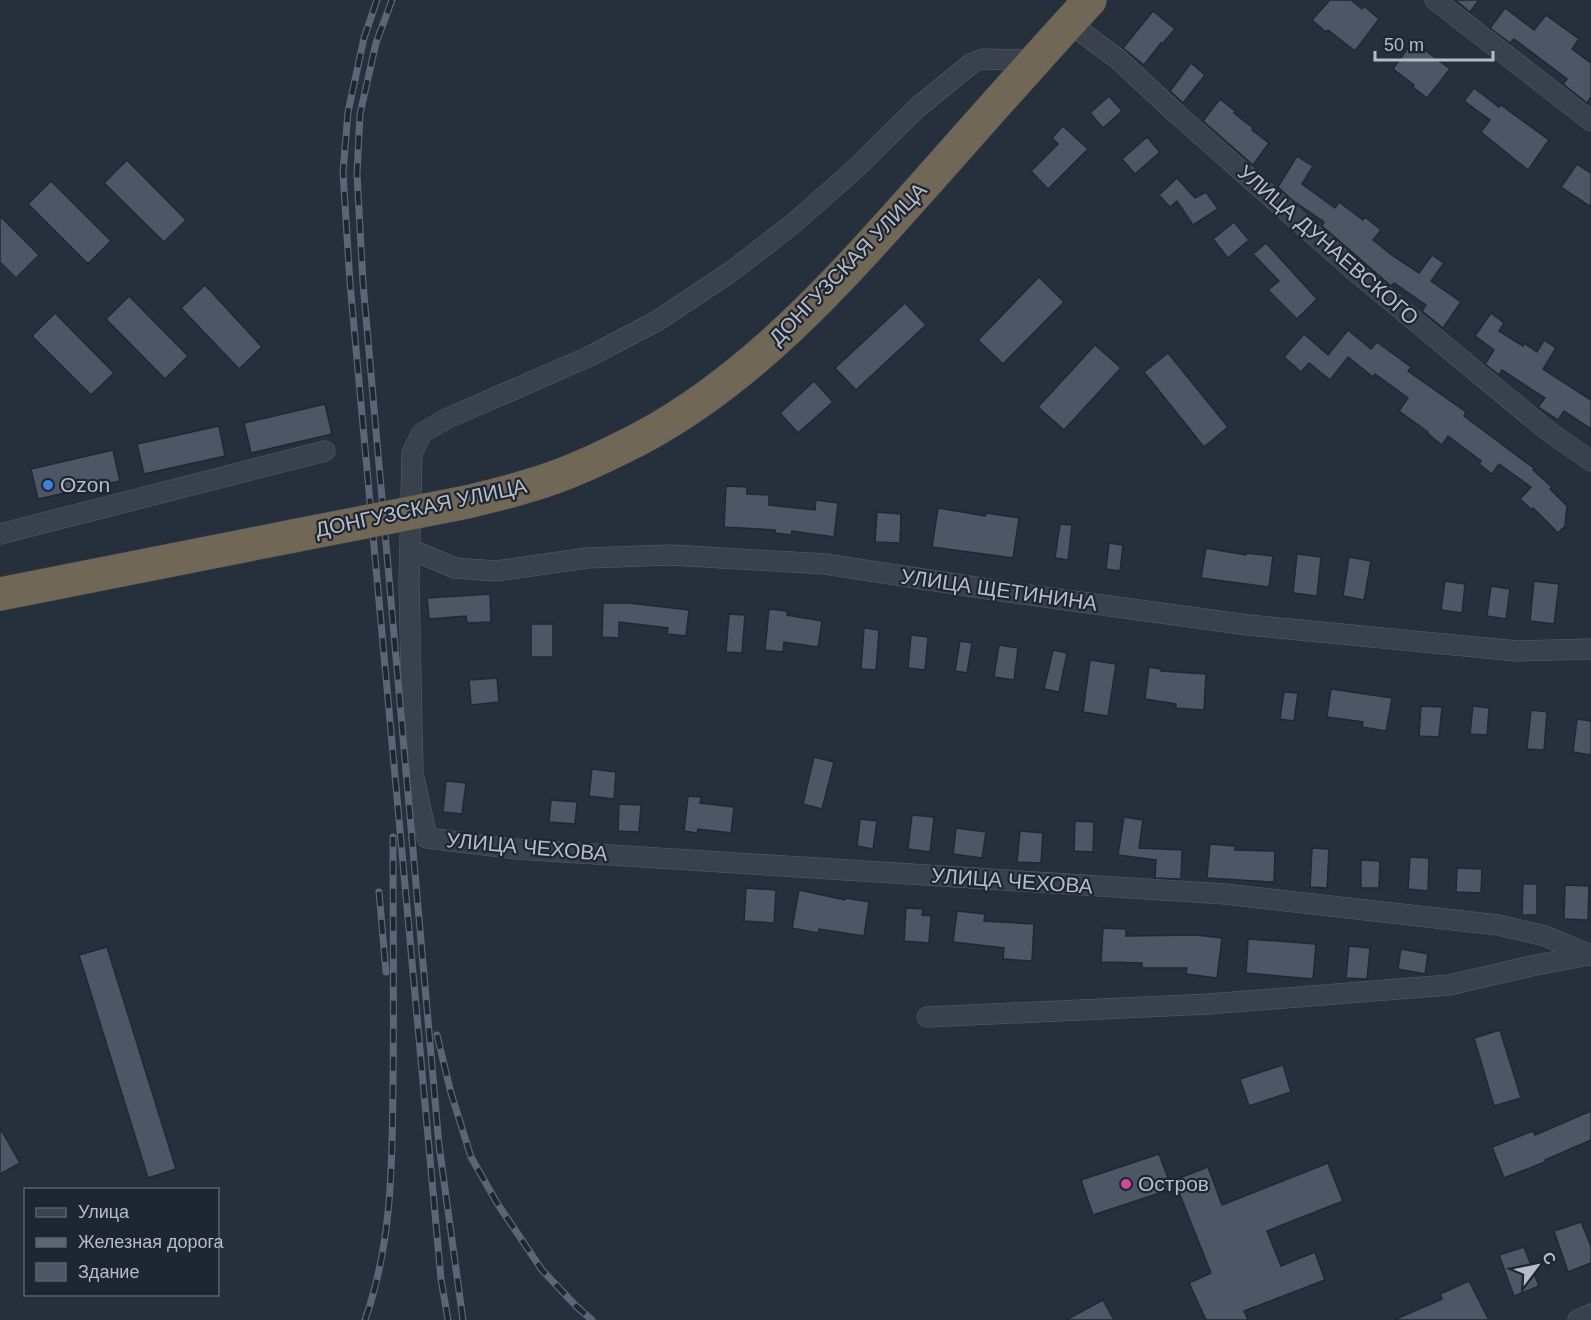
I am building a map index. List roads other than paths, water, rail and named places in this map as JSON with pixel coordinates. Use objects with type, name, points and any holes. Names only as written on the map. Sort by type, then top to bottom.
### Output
[{"type":"highway","name":"ДОНГУЗСКАЯ УЛИЦА","points":[[0,594],[467,502],[526,487],[584,465],[642,437],[692,407],[749,365],[799,319],[877,238],[1080,11]]},
{"type":"street","points":[[1435,0],[1591,121]]},
{"type":"street","name":"УЛИЦА ДУНАЕВСКОГО","points":[[1080,11],[1118,59],[1357,273],[1548,431],[1591,461]]},
{"type":"street","points":[[410,549],[412,453],[422,433],[446,419],[588,357],[647,326],[732,272],[794,223],[854,170],[918,107],[972,63],[983,59],[1035,60]]},
{"type":"street","points":[[0,534],[325,451]]},
{"type":"street","name":"УЛИЦА ЩЕТИНИНА","points":[[410,549],[455,568],[496,571],[587,558],[671,555],[825,564],[1248,625],[1517,651],[1591,649]]},
{"type":"street","name":"УЛИЦА ЧЕХОВА","points":[[410,549],[413,773],[427,838],[516,849],[1225,894],[1498,925],[1545,936],[1590,955]]},
{"type":"street","points":[[927,1017],[1209,1004],[1449,985],[1590,955]]},
{"type":"street","points":[[1578,1320],[1591,1314]]},
{"type":"railway","points":[[377,0],[364,38],[348,112],[343,172],[350,283],[441,1279],[448,1320]]},
{"type":"railway","points":[[392,0],[376,43],[360,114],[357,174],[363,283],[439,1145],[463,1320]]},
{"type":"railway","points":[[365,1320],[381,1262],[391,1176],[393,837]]},
{"type":"railway","points":[[379,892],[386,972]]},
{"type":"railway","points":[[437,1035],[451,1093],[471,1157],[497,1203],[542,1270],[592,1320]]},
{"type":"place","name":"Ozon","points":[[48,485]]},
{"type":"place","name":"Остров","points":[[1126,1184]]}]
